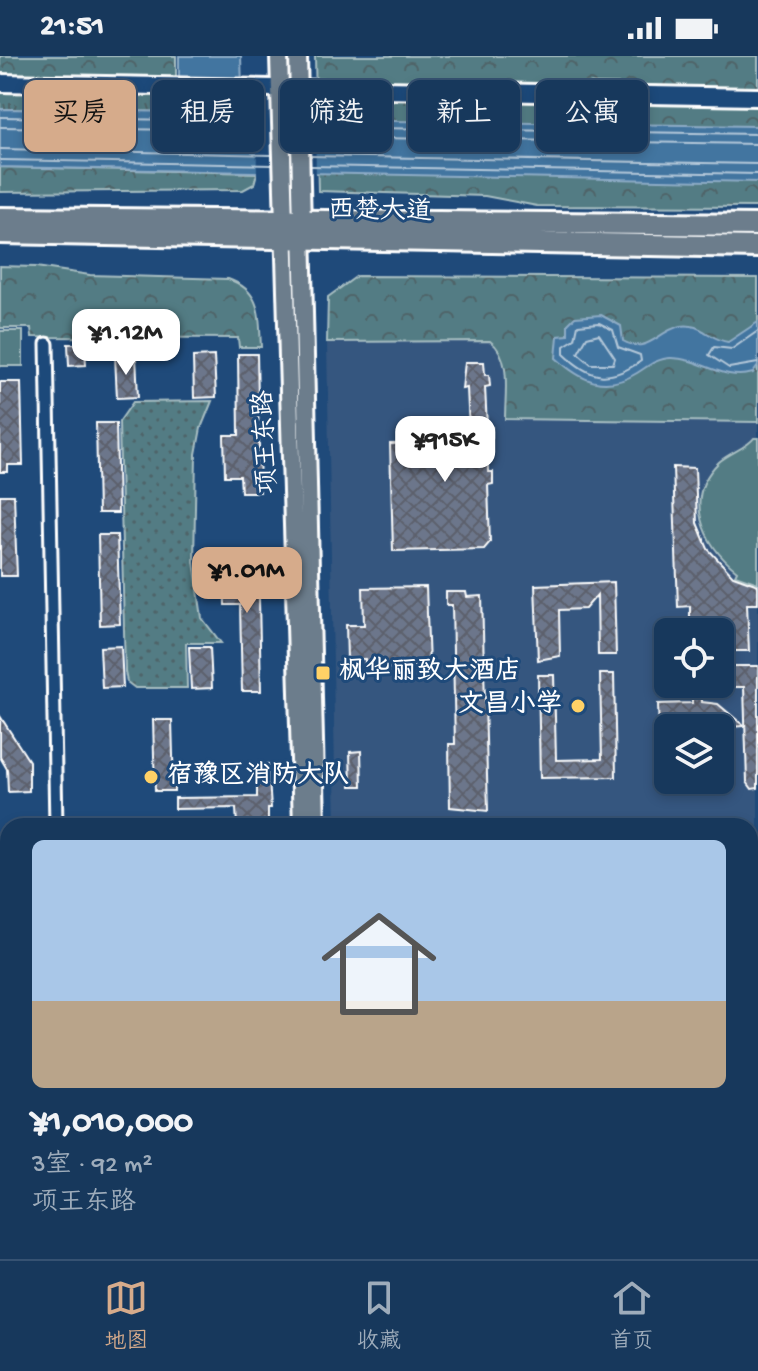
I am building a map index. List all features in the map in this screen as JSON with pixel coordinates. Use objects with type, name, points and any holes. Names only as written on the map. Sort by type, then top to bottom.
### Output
[{"type":"highway","name":"西楚大道","points":[[0,218],[758,247]]},
{"type":"highway","name":"西楚大道","points":[[0,233],[758,225]]},
{"type":"main road","name":"项王东路","points":[[279,56],[280,88]]},
{"type":"main road","name":"项王东路","points":[[298,56],[299,80]]},
{"type":"main road","name":"项王东路","points":[[281,152],[282,195],[292,228],[295,496],[308,808],[305,818]]},
{"type":"main road","name":"项王东路","points":[[292,228],[302,195],[300,152]]},
{"type":"main road","name":"项王东路","points":[[308,808],[313,818]]},
{"type":"street","points":[[0,83],[280,88]]},
{"type":"street","points":[[392,91],[758,97]]},
{"type":"street","points":[[47,344],[56,818]]},
{"type":"street","points":[[300,818],[308,808]]},
{"type":"shaded area","points":[[490,341],[501,349],[504,359],[506,419],[758,422],[758,818],[336,818],[327,342]]},
{"type":"green space","points":[[0,56],[176,56],[176,79],[0,76]]},
{"type":"green space","points":[[315,56],[758,56],[758,207],[537,206],[485,196],[318,191],[317,152],[392,152],[392,80],[316,80]]},
{"type":"green space","points":[[0,87],[24,87],[24,109],[0,109]]},
{"type":"green space","points":[[136,89],[152,90],[152,112],[136,111]]},
{"type":"green space","points":[[0,167],[257,173],[254,184],[243,190],[0,192]]},
{"type":"green space","points":[[0,266],[36,267],[90,275],[228,279],[253,297],[259,315],[261,347],[239,347],[238,338],[32,337],[31,328],[0,328]]},
{"type":"green space","points":[[357,276],[758,278],[758,422],[505,419],[504,366],[502,356],[490,341],[327,342],[328,297]]},
{"type":"green space","points":[[0,331],[23,331],[23,366],[0,366]]},
{"type":"green space","points":[[212,401],[201,428],[196,454],[194,562],[202,618],[221,643],[186,643],[187,688],[135,688],[127,682],[125,672],[119,422],[133,402]]},
{"type":"green space","points":[[758,438],[758,583],[735,575],[737,571],[715,548],[707,534],[699,505],[701,490],[719,462]]},
{"type":"water","points":[[179,56],[241,56],[242,80],[179,80]]},
{"type":"water","points":[[0,109],[24,109],[24,152],[136,152],[136,111],[152,112],[152,152],[264,152],[264,119],[280,120],[280,152],[392,152],[392,121],[408,121],[408,152],[520,152],[520,123],[536,123],[536,152],[648,152],[648,125],[758,126],[758,182],[0,167]]},
{"type":"water","points":[[601,315],[621,326],[623,341],[632,345],[646,344],[673,329],[688,325],[728,342],[758,322],[758,366],[753,373],[742,375],[682,359],[666,358],[625,379],[594,382],[575,373],[556,358],[558,336],[568,335],[568,324],[575,317]]},
{"type":"pier","points":[[264,115],[280,115],[280,152],[316,152],[316,178],[257,177],[257,152],[264,152]]},
{"type":"building","points":[[68,344],[85,344],[86,365],[69,366]]},
{"type":"building","points":[[238,354],[257,354],[260,492],[241,492],[240,476],[225,476],[224,435],[239,435]]},
{"type":"building","points":[[115,356],[136,356],[138,397],[117,398]]},
{"type":"building","points":[[214,356],[216,397],[194,398],[193,357]]},
{"type":"building","points":[[465,362],[484,362],[485,375],[489,375],[490,386],[485,387],[487,427],[492,427],[492,437],[487,437],[488,472],[493,472],[493,484],[488,485],[490,542],[484,549],[393,551],[390,444],[448,443],[466,456],[465,429],[469,429],[467,388],[462,389]]},
{"type":"building","points":[[0,382],[21,382],[23,465],[8,465],[8,472],[0,472]]},
{"type":"building","points":[[96,423],[116,423],[118,513],[98,513]]},
{"type":"building","points":[[673,467],[695,468],[697,523],[708,549],[733,576],[758,585],[758,604],[747,604],[749,651],[734,651],[734,618],[690,618],[690,606],[678,607]]},
{"type":"building","points":[[0,495],[14,495],[17,576],[0,576]]},
{"type":"building","points":[[98,535],[117,535],[120,624],[100,625]]},
{"type":"building","points":[[239,553],[258,553],[261,691],[242,691],[240,605],[225,605],[224,564],[239,564]]},
{"type":"building","points":[[614,582],[616,655],[598,655],[597,595],[585,609],[559,610],[560,656],[538,660],[535,585]]},
{"type":"building","points":[[426,587],[429,666],[365,668],[365,659],[347,659],[346,625],[364,625],[363,588]]},
{"type":"building","points":[[446,592],[466,592],[467,597],[482,596],[488,811],[450,807],[449,744],[455,744],[452,605],[446,605]]},
{"type":"building","points":[[121,646],[123,687],[102,688],[100,647]]},
{"type":"building","points":[[189,647],[210,647],[212,688],[191,689]]},
{"type":"building","points":[[734,666],[758,666],[758,788],[752,789],[747,782],[744,687],[734,687]]},
{"type":"building","points":[[600,674],[614,674],[616,777],[540,778],[538,675],[554,675],[556,760],[602,759]]},
{"type":"building","points":[[692,698],[702,698],[702,702],[718,704],[730,714],[658,714],[658,704],[692,703]]},
{"type":"building","points":[[0,716],[29,761],[29,791],[8,792],[7,769],[0,757]]},
{"type":"building","points":[[734,718],[744,726],[734,727]]},
{"type":"building","points":[[153,720],[172,720],[174,791],[155,791]]},
{"type":"building","points":[[361,751],[362,786],[351,786],[350,752]]},
{"type":"building","points":[[257,764],[268,764],[271,808],[268,808],[268,818],[237,818],[236,808],[175,809],[175,798],[257,797]]},
{"type":"place","name":"枫华丽致大酒店","points":[[323,673]]},
{"type":"place","name":"文昌小学","points":[[578,706]]},
{"type":"place","name":"宿豫区消防大队","points":[[151,777]]}]
